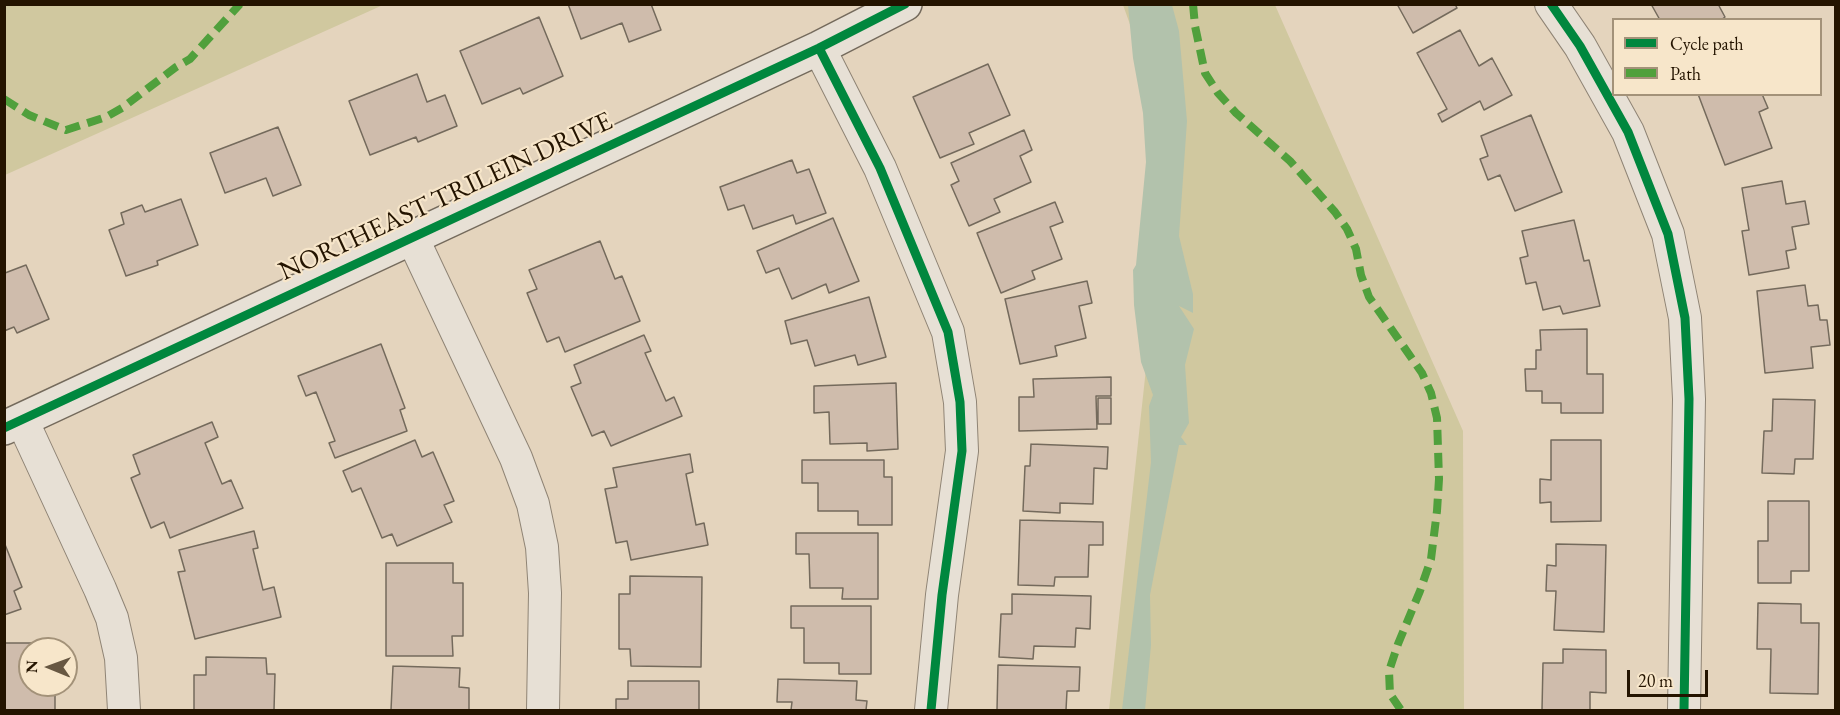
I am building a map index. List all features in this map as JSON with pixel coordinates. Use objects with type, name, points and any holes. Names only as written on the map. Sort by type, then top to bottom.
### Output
[{"type":"street","name":"NORTHEAST TRILEIN DRIVE","points":[[13,424],[819,48],[905,4]]},
{"type":"street","points":[[1551,4],[1580,46],[1628,132],[1668,234],[1685,318],[1689,399],[1684,711]]},
{"type":"street","points":[[819,48],[880,168],[948,332],[960,402],[962,451],[942,595],[931,711]]},
{"type":"street","points":[[412,237],[516,458],[533,504],[542,548],[545,593],[543,711]]},
{"type":"street","points":[[13,424],[100,589],[112,618],[121,658],[124,711]]},
{"type":"shaded area","points":[[5,4],[383,4],[383,5],[5,175]]},
{"type":"shaded area","points":[[1123,5],[1275,5],[1463,431],[1464,710],[1109,710],[1171,138]]},
{"type":"shaded area","points":[[1128,5],[1172,5],[1179,31],[1187,121],[1179,236],[1193,294],[1193,313],[1179,306],[1194,329],[1185,365],[1189,423],[1181,437],[1187,445],[1179,445],[1150,595],[1151,645],[1145,710],[1122,710],[1151,462],[1149,406],[1153,395],[1141,362],[1134,305],[1133,270],[1136,265],[1146,162],[1143,113],[1133,58]]},
{"type":"building","points":[[568,4],[651,4],[661,30],[629,42],[622,23],[581,39]]},
{"type":"building","points":[[1397,4],[1455,4],[1457,8],[1413,33]]},
{"type":"building","points":[[1651,4],[1718,4],[1725,17],[1724,18],[1659,18]]},
{"type":"building","points":[[539,17],[563,76],[523,94],[520,88],[482,104],[460,51]]},
{"type":"building","points":[[1460,30],[1479,66],[1492,58],[1512,95],[1484,110],[1480,101],[1442,122],[1438,114],[1447,109],[1417,53]]},
{"type":"building","points":[[988,64],[1010,115],[969,133],[974,144],[940,158],[913,97]]},
{"type":"building","points":[[417,74],[427,102],[445,95],[457,126],[418,142],[416,137],[370,155],[349,101]]},
{"type":"building","points":[[1699,96],[1763,96],[1768,108],[1759,112],[1772,148],[1725,165]]},
{"type":"building","points":[[1531,115],[1562,192],[1515,211],[1500,175],[1488,180],[1480,159],[1488,156],[1481,136]]},
{"type":"building","points":[[278,127],[301,185],[273,196],[266,178],[225,193],[210,153]]},
{"type":"building","points":[[1024,130],[1032,150],[1020,156],[1031,182],[994,199],[1000,212],[969,226],[951,185],[959,181],[951,163]]},
{"type":"building","points":[[792,160],[797,173],[809,169],[826,213],[796,224],[793,215],[753,229],[744,205],[728,210],[720,187]]},
{"type":"building","points":[[1782,181],[1786,204],[1805,201],[1809,224],[1792,227],[1796,249],[1786,251],[1789,268],[1749,275],[1742,231],[1749,230],[1742,188]]},
{"type":"building","points":[[181,199],[198,245],[157,261],[158,265],[126,276],[109,230],[124,224],[121,213],[142,205],[145,212]]},
{"type":"building","points":[[1055,202],[1063,222],[1050,227],[1062,259],[1032,271],[1035,279],[1001,293],[977,233]]},
{"type":"building","points":[[833,218],[859,281],[829,293],[826,284],[792,299],[779,268],[766,273],[757,251]]},
{"type":"building","points":[[1574,220],[1584,261],[1589,260],[1600,306],[1563,314],[1560,306],[1543,310],[1536,282],[1526,284],[1520,258],[1528,256],[1522,231]]},
{"type":"building","points":[[600,241],[615,279],[622,276],[640,321],[565,352],[559,337],[547,342],[527,293],[537,289],[529,270]]},
{"type":"building","points":[[26,265],[49,319],[17,333],[14,327],[4,331],[4,271],[5,273]]},
{"type":"building","points":[[1087,281],[1092,303],[1079,306],[1086,338],[1055,346],[1057,356],[1020,364],[1005,299]]},
{"type":"building","points":[[1805,285],[1808,306],[1818,305],[1820,320],[1827,320],[1830,345],[1811,347],[1813,368],[1765,373],[1757,291]]},
{"type":"building","points":[[869,297],[886,357],[858,365],[855,355],[815,366],[807,340],[791,344],[785,321]]},
{"type":"building","points":[[1587,329],[1587,374],[1603,374],[1603,413],[1561,413],[1561,403],[1542,403],[1542,391],[1526,391],[1525,369],[1536,369],[1536,350],[1541,350],[1540,330]]},
{"type":"building","points":[[644,335],[651,351],[645,353],[666,401],[674,397],[682,416],[611,446],[604,431],[592,436],[571,387],[581,383],[574,365]]},
{"type":"building","points":[[381,344],[405,408],[400,410],[407,431],[335,458],[329,443],[335,441],[316,392],[306,396],[298,376]]},
{"type":"building","points":[[1111,377],[1111,396],[1096,396],[1097,429],[1019,431],[1019,397],[1034,397],[1033,379]]},
{"type":"building","points":[[896,383],[898,449],[867,451],[867,443],[830,444],[829,412],[814,413],[814,386]]},
{"type":"building","points":[[1098,398],[1111,398],[1111,424],[1098,424]]},
{"type":"building","points":[[1773,399],[1815,400],[1813,459],[1795,459],[1794,474],[1762,473],[1764,431],[1772,431]]},
{"type":"building","points":[[212,422],[218,437],[205,443],[222,484],[231,480],[243,508],[170,538],[164,522],[151,528],[131,478],[140,474],[133,455]]},
{"type":"building","points":[[415,440],[422,457],[433,452],[454,501],[444,505],[452,522],[397,546],[392,534],[382,538],[361,488],[352,492],[343,471]]},
{"type":"building","points":[[1551,440],[1601,440],[1601,521],[1551,522],[1551,502],[1540,503],[1540,479],[1551,480]]},
{"type":"building","points":[[1031,444],[1108,447],[1107,469],[1094,468],[1093,504],[1060,503],[1060,513],[1023,511],[1025,466],[1030,466]]},
{"type":"building","points":[[690,454],[693,472],[686,474],[696,525],[704,523],[708,545],[631,560],[627,541],[616,543],[605,489],[617,487],[613,468]]},
{"type":"building","points":[[802,460],[884,460],[884,477],[892,477],[892,525],[858,525],[858,511],[818,511],[818,483],[802,483]]},
{"type":"building","points":[[1768,501],[1809,501],[1809,571],[1791,571],[1791,583],[1758,583],[1758,541],[1768,541]]},
{"type":"building","points":[[1020,520],[1103,522],[1103,545],[1089,545],[1088,577],[1055,577],[1054,586],[1018,585]]},
{"type":"building","points":[[254,531],[258,548],[253,549],[263,590],[274,587],[281,617],[195,639],[178,572],[185,571],[179,550]]},
{"type":"building","points":[[796,533],[878,533],[878,599],[842,599],[843,588],[810,588],[809,554],[796,554]]},
{"type":"building","points":[[4,542],[22,587],[14,591],[21,609],[4,615]]},
{"type":"building","points":[[1556,544],[1606,545],[1604,632],[1554,630],[1556,591],[1546,591],[1547,565],[1556,566]]},
{"type":"building","points":[[386,563],[453,563],[453,583],[463,583],[463,636],[452,636],[453,656],[386,656]]},
{"type":"building","points":[[630,576],[702,577],[701,667],[631,666],[630,649],[619,649],[619,594],[630,594]]},
{"type":"building","points":[[1012,594],[1091,596],[1090,629],[1076,628],[1075,647],[1034,646],[1033,659],[999,657],[1001,614],[1012,614]]},
{"type":"building","points":[[1758,603],[1801,604],[1801,623],[1819,623],[1818,694],[1770,693],[1771,649],[1757,649]]},
{"type":"building","points":[[791,606],[871,606],[871,674],[839,674],[839,663],[804,663],[804,628],[791,628]]},
{"type":"building","points":[[4,643],[18,643],[18,697],[55,697],[55,710],[4,710]]},
{"type":"building","points":[[1563,649],[1606,650],[1606,693],[1590,692],[1590,710],[1542,710],[1543,663],[1563,663]]},
{"type":"building","points":[[206,657],[266,658],[267,674],[275,674],[274,710],[194,710],[194,675],[206,675]]},
{"type":"building","points":[[998,665],[1080,667],[1079,691],[1067,691],[1066,710],[997,710]]},
{"type":"building","points":[[393,666],[460,668],[459,687],[469,688],[469,710],[391,710]]},
{"type":"building","points":[[778,679],[857,681],[856,700],[867,701],[866,710],[791,710],[792,702],[777,702]]},
{"type":"building","points":[[628,681],[699,681],[699,710],[616,710],[616,699],[628,699]]},
{"type":"marked path","points":[[4,99],[29,115],[66,130],[106,117],[190,59],[240,4]]},
{"type":"marked path","points":[[1193,4],[1205,73],[1218,93],[1236,113],[1290,161],[1335,212],[1347,229],[1356,249],[1361,275],[1369,297],[1422,373],[1431,393],[1437,418],[1439,479],[1437,511],[1431,559],[1389,671],[1390,694],[1401,710]]},
{"type":"cycle path","points":[[4,428],[819,48],[905,4]]},
{"type":"cycle path","points":[[1551,4],[1580,46],[1628,132],[1668,234],[1685,318],[1689,399],[1684,710]]},
{"type":"cycle path","points":[[819,48],[880,168],[948,332],[960,402],[962,451],[942,595],[931,710]]}]
